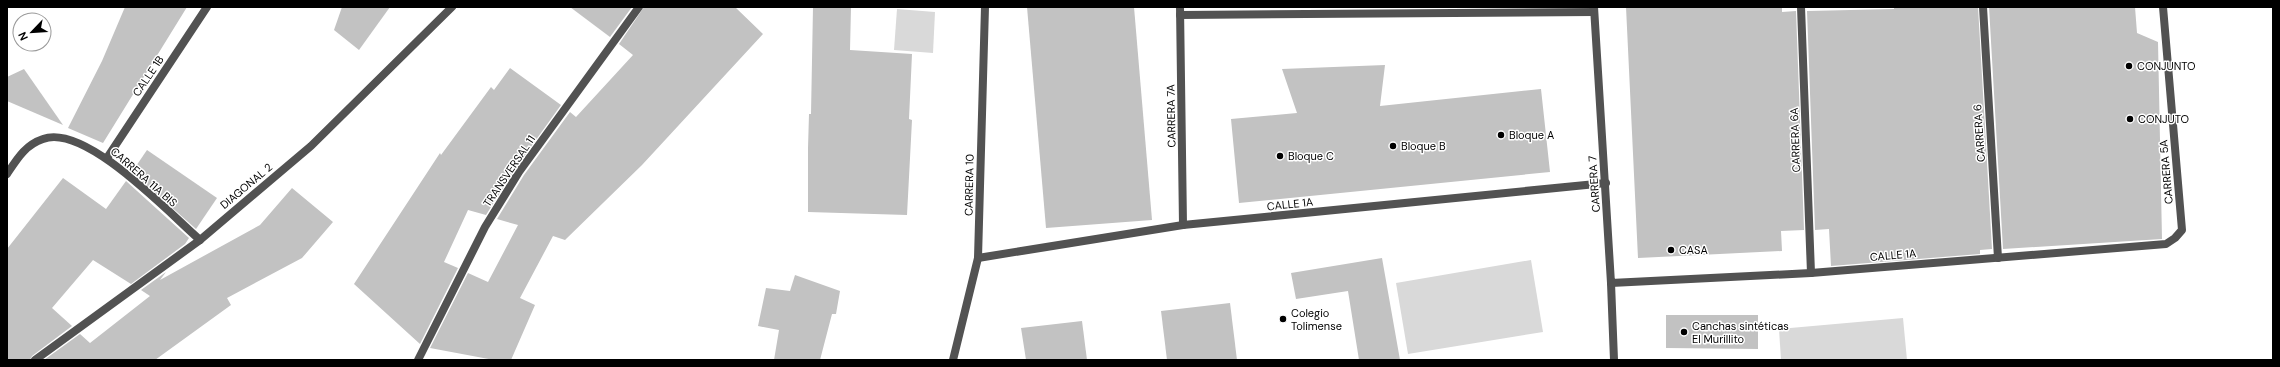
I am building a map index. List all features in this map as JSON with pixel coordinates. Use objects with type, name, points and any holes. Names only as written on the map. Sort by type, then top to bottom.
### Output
[{"type":"street","name":"CALLE 1B","points":[[107,158],[207,7]]},
{"type":"street","name":"DIAGONAL 2","points":[[35,360],[200,240],[311,146],[452,7]]},
{"type":"street","name":"TRANSVERSAL 11","points":[[418,360],[485,227],[519,172],[639,7]]},
{"type":"street","name":"CARRERA 10","points":[[953,360],[978,258],[984,7]]},
{"type":"street","name":"CARRERA 6A","points":[[1801,7],[1811,273]]},
{"type":"street","name":"CARRERA 6","points":[[1983,7],[1998,258]]},
{"type":"street","name":"CARRERA 5A","points":[[2163,7],[2182,230],[2175,238]]},
{"type":"street","points":[[1180,11],[1594,9]]},
{"type":"street","name":"CARRERA 7","points":[[1594,9],[1606,183],[1614,360]]},
{"type":"street","name":"CARRERA 7A","points":[[1180,11],[1183,225]]},
{"type":"street","name":"CARRERA 11A BIS","points":[[7,174],[22,150],[44,138],[72,139],[107,158],[200,240]]},
{"type":"street","name":"CALLE 1A","points":[[978,258],[1183,225],[1606,183]]},
{"type":"street","name":"CALLE 1A","points":[[1611,283],[1811,273],[2166,244],[2175,238]]},
{"type":"shaded area","points":[[897,9],[935,12],[933,53],[894,50]]},
{"type":"shaded area","points":[[1531,260],[1543,332],[1408,354],[1396,283]]},
{"type":"shaded area","points":[[1903,318],[1907,360],[1781,360],[1779,329]]},
{"type":"building","points":[[125,7],[187,7],[103,143],[68,128],[102,61]]},
{"type":"building","points":[[342,7],[390,7],[359,50],[334,30]]},
{"type":"building","points":[[570,7],[632,7],[610,37]]},
{"type":"building","points":[[644,7],[735,7],[763,34],[642,165],[565,240],[553,236],[520,298],[535,305],[511,360],[494,360],[430,348],[468,273],[488,282],[518,225],[497,219],[524,175],[570,112],[576,117],[633,55],[619,44]]},
{"type":"building","points":[[813,7],[851,7],[850,50],[912,54],[909,119],[912,120],[907,215],[808,212],[808,148],[809,114],[811,114]]},
{"type":"building","points":[[1027,7],[1134,7],[1152,220],[1046,228]]},
{"type":"building","points":[[1626,7],[1782,7],[1782,12],[1796,11],[1804,230],[1781,231],[1782,251],[1638,258]]},
{"type":"building","points":[[1894,7],[1978,7],[1992,249],[1980,250],[1980,254],[1831,266],[1829,229],[1815,230],[1807,11],[1894,9]]},
{"type":"building","points":[[1989,7],[2135,7],[2137,33],[2158,42],[2162,239],[2003,249]]},
{"type":"building","points":[[1385,65],[1380,106],[1541,89],[1550,172],[1239,203],[1231,119],[1297,113],[1282,69]]},
{"type":"building","points":[[510,68],[561,105],[515,169],[486,215],[468,210],[444,262],[458,268],[420,344],[354,284],[440,153],[441,155],[491,87],[494,90]]},
{"type":"building","points":[[24,69],[63,125],[7,101],[7,77]]},
{"type":"building","points":[[147,150],[217,198],[196,229],[132,172]]},
{"type":"building","points":[[63,178],[106,209],[126,181],[189,238],[185,244],[131,284],[93,260],[52,308],[72,326],[32,356],[30,360],[7,360],[7,249]]},
{"type":"building","points":[[292,188],[333,222],[302,258],[227,298],[231,305],[155,360],[44,360],[80,334],[90,343],[150,296],[141,290],[166,272],[160,280],[260,225]]},
{"type":"building","points":[[1382,258],[1400,360],[1359,360],[1348,291],[1296,299],[1291,273]]},
{"type":"building","points":[[795,275],[840,291],[836,314],[832,314],[820,360],[774,360],[779,330],[758,326],[766,288],[790,291]]},
{"type":"building","points":[[1230,303],[1237,360],[1167,360],[1161,311]]},
{"type":"building","points":[[1666,315],[1758,315],[1758,349],[1666,348]]},
{"type":"building","points":[[1082,321],[1087,360],[1026,360],[1021,328]]},
{"type":"place","name":"CONJUNTO","points":[[2129,66]]},
{"type":"place","name":"CONJUTO","points":[[2130,119]]},
{"type":"place","name":"Bloque A","points":[[1501,135]]},
{"type":"place","name":"Bloque B","points":[[1393,146]]},
{"type":"place","name":"Bloque C","points":[[1280,156]]},
{"type":"place","name":"CASA","points":[[1671,250]]},
{"type":"place","name":"Colegio Tolimense","points":[[1283,319]]},
{"type":"place","name":"Canchas sintéticas El Murillito","points":[[1684,332]]}]
